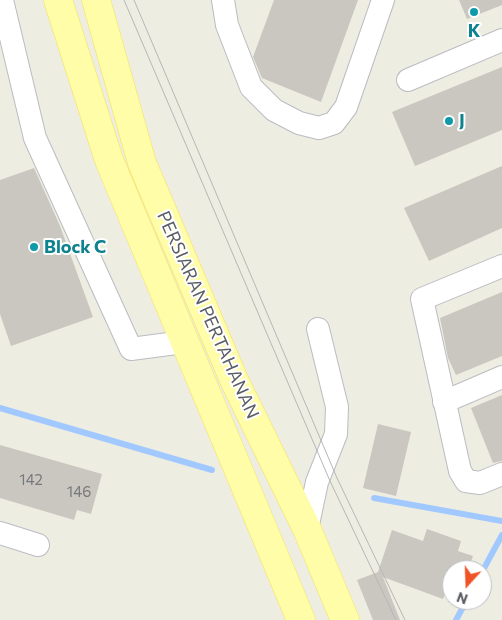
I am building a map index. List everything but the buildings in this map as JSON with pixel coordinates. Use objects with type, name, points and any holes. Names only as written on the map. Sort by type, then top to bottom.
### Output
[{"type":"main road","name":"PERSIARAN PERTAHANAN","points":[[58,0],[108,160],[302,620]]},
{"type":"main road","name":"PERSIARAN PERTAHANAN","points":[[96,0],[142,163],[234,380],[307,529],[345,620]]},
{"type":"street","points":[[2,0],[35,138],[131,349],[184,342]]},
{"type":"street","points":[[223,0],[228,25],[251,87],[274,110],[299,123],[319,128],[334,123],[346,107],[383,0]]},
{"type":"street","points":[[408,80],[502,40]]},
{"type":"street","points":[[502,266],[422,299],[460,471],[466,481],[480,483],[502,474]]},
{"type":"street","points":[[307,529],[317,482],[336,434],[337,407],[318,329]]},
{"type":"street","points":[[444,402],[502,378]]},
{"type":"street","points":[[0,533],[38,545]]},
{"type":"waterway","points":[[0,408],[212,470]]},
{"type":"waterway","points":[[374,498],[502,521]]},
{"type":"waterway","points":[[488,560],[502,535]]},
{"type":"waterway","points":[[456,620],[462,610]]},
{"type":"tram line","points":[[124,0],[330,481],[396,620]]},
{"type":"tram line","points":[[134,0],[337,478],[405,620]]},
{"type":"place","name":"K","points":[[474,12]]},
{"type":"place","name":"J","points":[[449,121]]},
{"type":"place","name":"Block C","points":[[34,247]]}]
